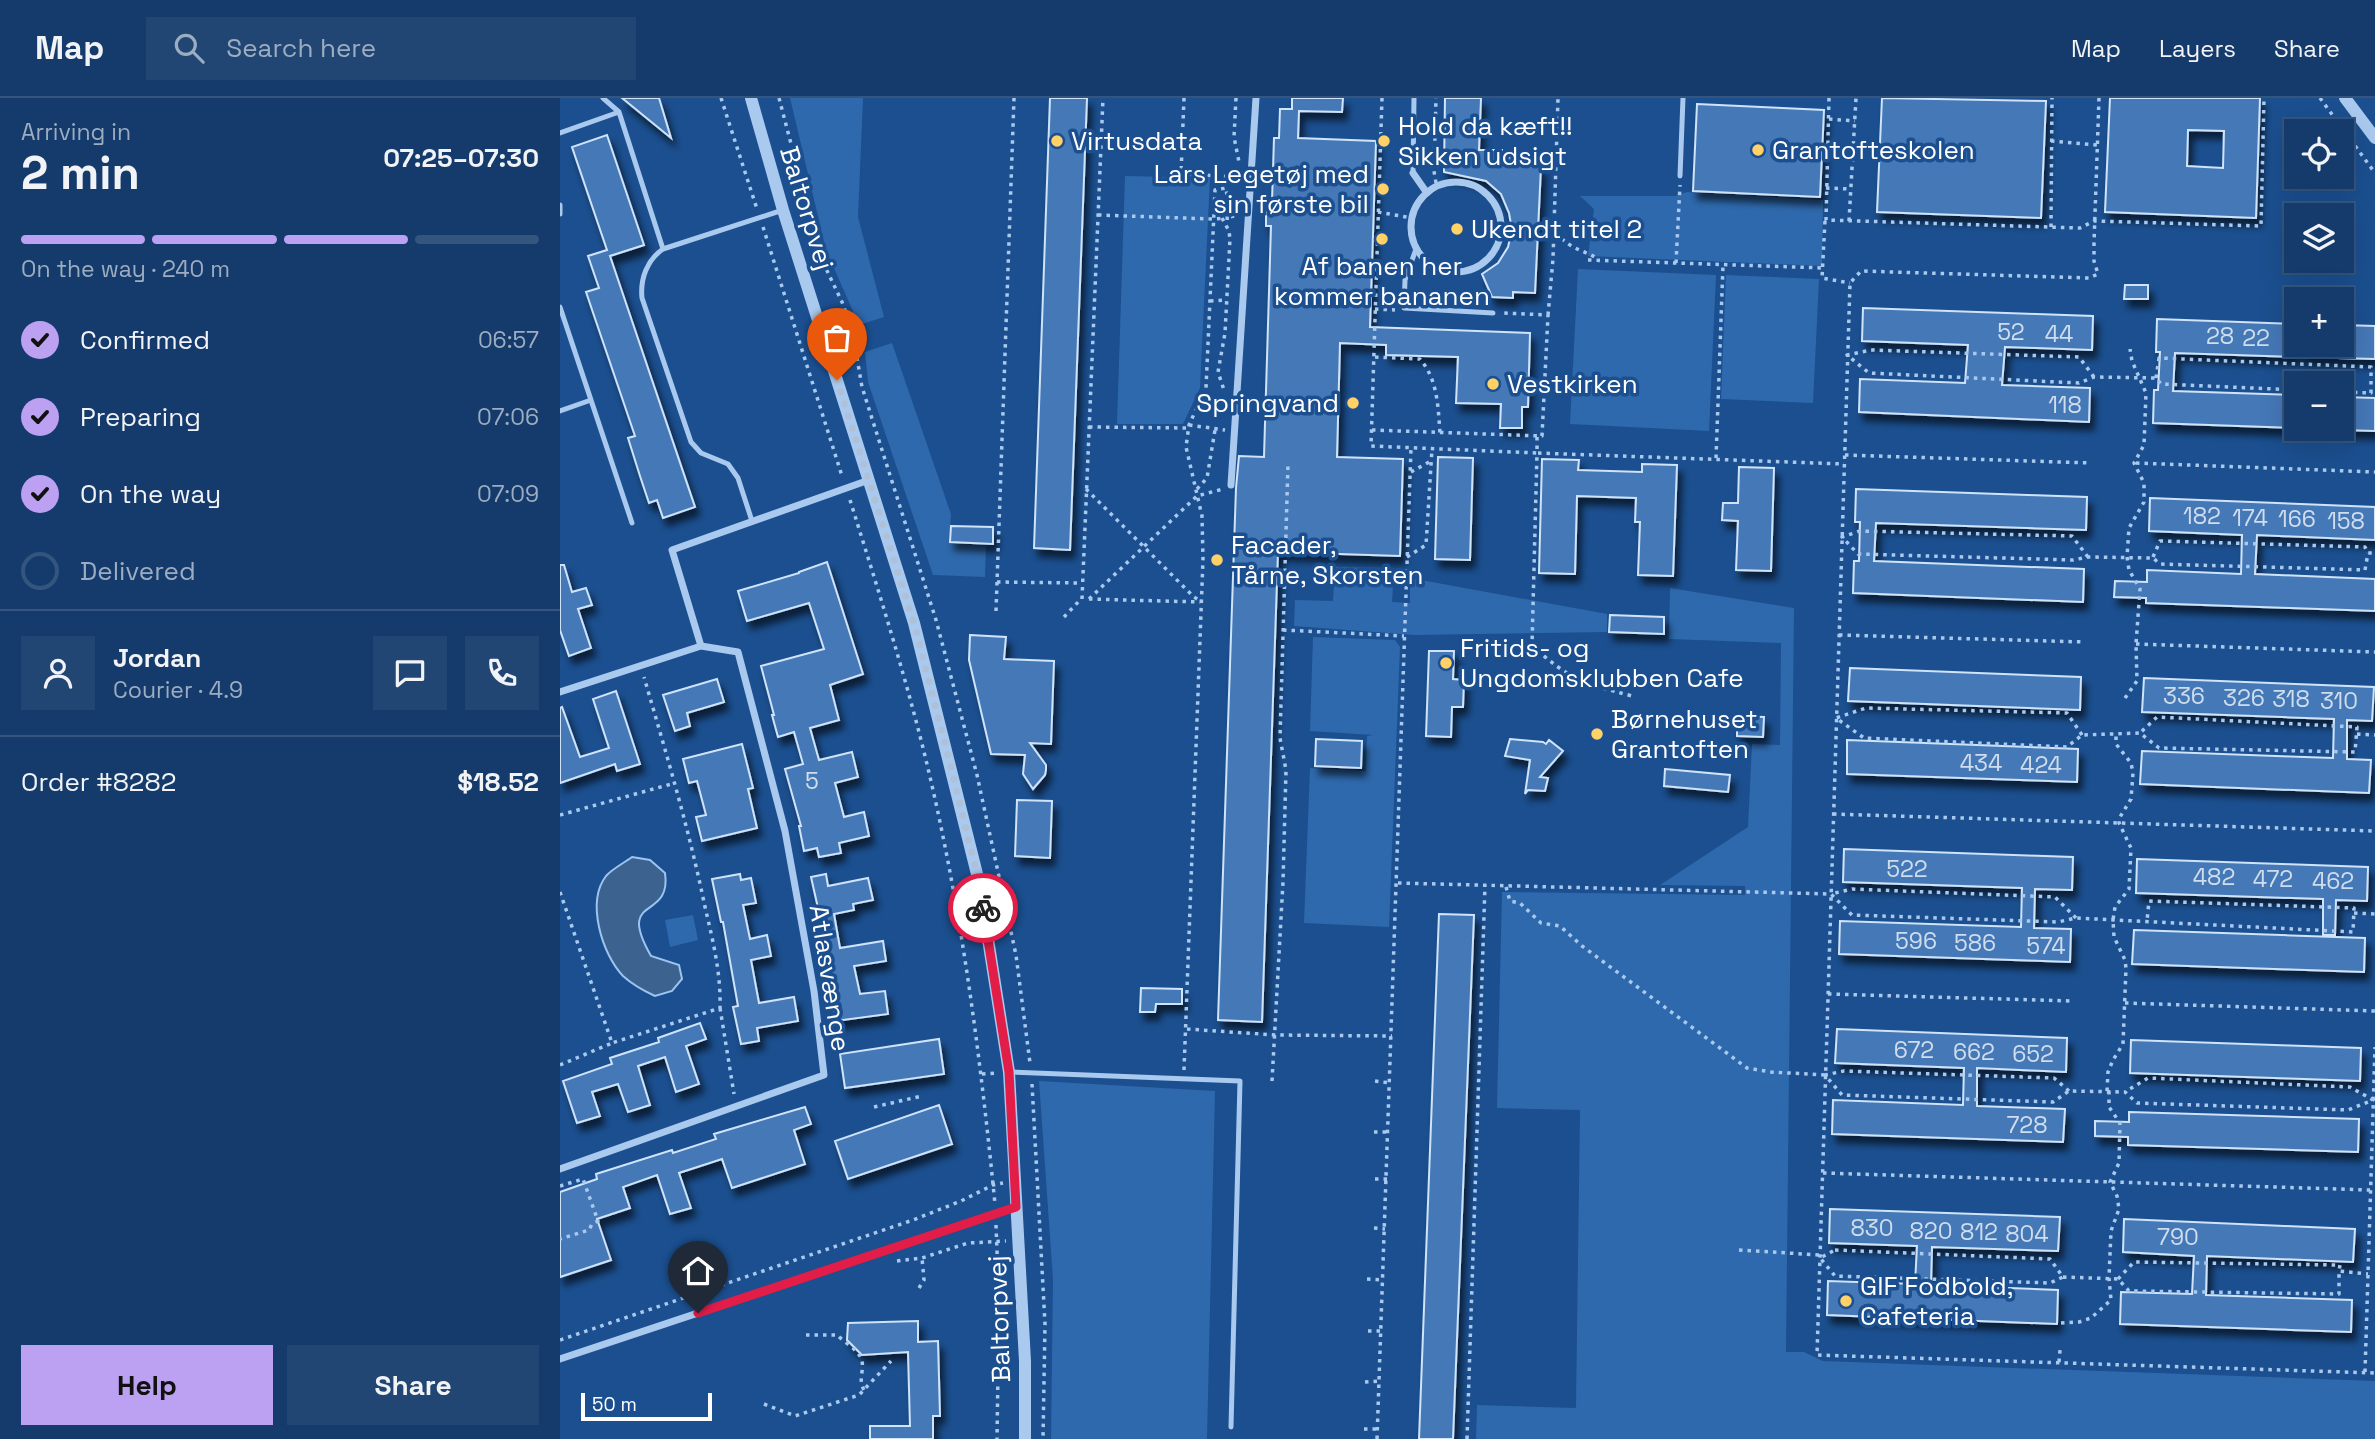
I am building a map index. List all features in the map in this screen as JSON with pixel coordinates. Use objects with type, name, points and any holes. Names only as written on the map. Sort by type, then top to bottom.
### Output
[{"type":"street","name":"Baltorpvej","points":[[751,98],[783,210],[914,623],[979,883],[1009,1072],[1025,1361],[1025,1439]]},
{"type":"street","points":[[1231,485],[1256,98]]},
{"type":"street","points":[[2345,98],[2375,138]]},
{"type":"street","points":[[1413,173],[1427,192]]},
{"type":"street","points":[[1456,182],[1472,185],[1485,193],[1496,205],[1501,220],[1495,251],[1484,263],[1470,271],[1455,273],[1439,270],[1426,261],[1416,249],[1411,234],[1412,218],[1417,204],[1427,192],[1437,187],[1456,182]]},
{"type":"street","points":[[701,646],[671,550],[869,480]]},
{"type":"street","name":"Atlasvænge","points":[[560,692],[701,646],[738,652],[785,831],[814,991],[824,1074],[560,1169]]},
{"type":"street","points":[[560,1359],[1016,1207]]},
{"type":"lane","points":[[603,98],[619,112],[663,249]]},
{"type":"lane","points":[[1413,173],[1414,98]]},
{"type":"lane","points":[[1680,176],[1683,98]]},
{"type":"lane","points":[[560,133],[619,112]]},
{"type":"lane","points":[[560,205],[560,214]]},
{"type":"lane","points":[[752,520],[737,478],[728,464],[701,453],[691,442],[642,298],[641,282],[653,256],[663,249],[783,210]]},
{"type":"lane","points":[[1416,249],[1405,280],[1404,308],[1493,313]]},
{"type":"lane","points":[[560,307],[632,523]]},
{"type":"lane","points":[[560,411],[591,400]]},
{"type":"lane","points":[[1009,1072],[1240,1081],[1231,1427]]},
{"type":"path","points":[[722,98],[904,674],[933,790],[966,957],[984,1088],[996,1213],[999,1303],[998,1439]]},
{"type":"path","points":[[996,611],[1014,98]]},
{"type":"path","points":[[1064,617],[1082,598],[1103,98]]},
{"type":"path","points":[[1184,98],[1181,174],[1238,177]]},
{"type":"path","points":[[1236,98],[1234,137],[1239,163]]},
{"type":"path","points":[[1382,98],[1371,446],[1844,464]]},
{"type":"path","points":[[1436,98],[1434,172],[1437,187]]},
{"type":"path","points":[[1372,430],[1542,436],[1554,235],[1558,98]]},
{"type":"path","points":[[1829,98],[1822,278],[1850,283]]},
{"type":"path","points":[[1849,221],[1856,98]]},
{"type":"path","points":[[2051,228],[2052,98]]},
{"type":"path","points":[[2099,98],[2094,221],[2094,261],[2098,274],[2089,278],[1861,271],[1850,283],[1817,1355],[2375,1373]]},
{"type":"path","points":[[1826,220],[2051,228],[2080,228],[2094,221],[2261,226],[2264,98]]},
{"type":"path","points":[[2320,98],[2375,173]]},
{"type":"path","points":[[1828,119],[1855,121]]},
{"type":"path","points":[[2051,141],[2097,145]]},
{"type":"path","points":[[1676,263],[1680,176]]},
{"type":"path","points":[[1184,1079],[1202,602],[1202,516],[1186,447],[1189,427],[1206,388],[1215,190],[1226,188],[1233,218]]},
{"type":"path","points":[[1826,188],[1851,189]]},
{"type":"path","points":[[1378,212],[1412,218]]},
{"type":"path","points":[[1098,215],[1223,218],[1230,239],[1225,333],[1219,378],[1227,397],[1237,400]]},
{"type":"path","points":[[1554,235],[1564,238],[1569,245],[1587,251],[1601,261]]},
{"type":"path","points":[[1588,261],[1824,268]]},
{"type":"path","points":[[1716,458],[1723,265]]},
{"type":"path","points":[[1210,301],[1226,300]]},
{"type":"path","points":[[1375,309],[1404,308]]},
{"type":"path","points":[[1493,313],[1548,316]]},
{"type":"path","points":[[2130,349],[2146,393],[2144,445],[2134,463]]},
{"type":"path","points":[[1847,355],[1871,350],[2079,358],[2094,377]]},
{"type":"path","points":[[1847,355],[1869,373],[2079,383],[2094,377],[2138,377],[2156,378],[2161,384],[2284,389]]},
{"type":"path","points":[[1374,358],[1420,359],[1430,372],[1437,398],[1440,433]]},
{"type":"path","points":[[2156,378],[2159,358],[2371,367],[2371,393],[2354,392]]},
{"type":"path","points":[[1088,427],[1189,427],[1215,430],[1207,478],[1197,493],[1088,599]]},
{"type":"path","points":[[1537,436],[1532,645],[1552,664],[1587,685],[1632,696]]},
{"type":"path","points":[[1377,1439],[1411,448]]},
{"type":"path","points":[[1407,557],[1426,545],[1432,449]]},
{"type":"path","points":[[1844,455],[2091,463]]},
{"type":"path","points":[[1410,472],[1431,461]]},
{"type":"path","points":[[2134,463],[2375,472]]},
{"type":"path","points":[[2125,698],[2137,681],[2136,644],[2140,589],[2129,570],[2129,528],[2144,502],[2144,483],[2134,463]]},
{"type":"path","points":[[1272,1081],[1284,868],[1286,770],[1280,738],[1288,464]]},
{"type":"path","points":[[1086,489],[1202,602]]},
{"type":"path","points":[[1197,493],[1215,492]]},
{"type":"path","points":[[1842,537],[1860,531],[2072,536],[2088,557]]},
{"type":"path","points":[[1842,537],[1858,554],[2073,560],[2088,557],[2127,557],[2153,558],[2160,564],[2365,570],[2368,553],[2365,547],[2160,541],[2153,558]]},
{"type":"path","points":[[2368,553],[2375,553]]},
{"type":"path","points":[[997,582],[1082,583]]},
{"type":"path","points":[[1082,598],[1202,602]]},
{"type":"path","points":[[1283,630],[1404,636]]},
{"type":"path","points":[[1839,635],[2085,642]]},
{"type":"path","points":[[2136,644],[2375,652]]},
{"type":"path","points":[[640,666],[698,870],[721,980],[720,1008],[736,1106]]},
{"type":"path","points":[[1836,718],[1866,708],[2067,713],[2082,735]]},
{"type":"path","points":[[1836,718],[1864,738],[2067,747],[2082,735],[2140,733],[2159,748],[2355,752],[2357,727],[2157,717],[2140,733]]},
{"type":"path","points":[[2110,1182],[2119,1163],[2120,1123],[2109,1107],[2108,1072],[2123,1044],[2125,1003],[2125,960],[2114,937],[2113,919],[2115,907],[2129,889],[2131,848],[2119,823],[2131,799],[2133,773],[2131,763],[2116,744],[2116,734]]},
{"type":"path","points":[[2357,734],[2375,735]]},
{"type":"path","points":[[560,815],[675,783]]},
{"type":"path","points":[[1833,814],[2375,831]]},
{"type":"path","points":[[1398,883],[1831,894],[1852,890],[2055,897],[2076,918]]},
{"type":"path","points":[[1467,1439],[1485,885]]},
{"type":"path","points":[[1506,887],[1510,901],[1520,904],[1541,923],[1560,926],[1582,946],[1747,1068],[1763,1072],[1825,1075],[1844,1071],[2054,1078],[2069,1091]]},
{"type":"path","points":[[560,892],[612,1043]]},
{"type":"path","points":[[1831,894],[1852,915],[2058,922],[2076,918],[2113,919],[2147,921],[2353,932],[2354,908],[2149,901],[2147,921]]},
{"type":"path","points":[[2354,913],[2375,914]]},
{"type":"path","points":[[1828,994],[2073,1001]]},
{"type":"path","points":[[2125,1003],[2375,1011]]},
{"type":"path","points":[[560,1065],[612,1043],[720,1008]]},
{"type":"path","points":[[1187,1029],[1275,1035],[1392,1036]]},
{"type":"path","points":[[2365,1372],[2375,1047]]},
{"type":"path","points":[[1825,1075],[1842,1095],[2053,1102],[2069,1091],[2125,1092],[2148,1078],[2350,1087],[2374,1100]]},
{"type":"path","points":[[1375,1081],[1390,1083]]},
{"type":"path","points":[[2125,1092],[2137,1103],[2150,1104],[2348,1110],[2374,1100]]},
{"type":"path","points":[[874,1108],[922,1096]]},
{"type":"path","points":[[1374,1132],[1389,1132]]},
{"type":"path","points":[[1822,1173],[2370,1190]]},
{"type":"path","points":[[560,1186],[583,1179],[598,1221],[592,1224],[589,1230],[560,1240]]},
{"type":"path","points":[[1375,1179],[1387,1179]]},
{"type":"path","points":[[2061,1323],[2086,1321],[2109,1303],[2112,1296],[2109,1278],[2111,1230],[2119,1209],[2117,1196],[2110,1182]]},
{"type":"path","points":[[560,1340],[914,1220],[993,1185]]},
{"type":"path","points":[[1374,1228],[1385,1228]]},
{"type":"path","points":[[1739,1250],[1820,1256],[1835,1250],[2050,1259],[2063,1277]]},
{"type":"path","points":[[1820,1256],[1835,1276],[2050,1283],[2063,1277],[2109,1278],[2118,1279],[2129,1291],[2339,1294],[2340,1265],[2134,1262],[2118,1279]]},
{"type":"path","points":[[919,1288],[924,1280],[922,1258]]},
{"type":"path","points":[[2339,1271],[2368,1273]]},
{"type":"path","points":[[1367,1279],[1383,1280]]},
{"type":"path","points":[[1368,1331],[1381,1331]]},
{"type":"path","points":[[806,1335],[837,1335],[858,1354],[862,1359],[860,1383],[864,1390]]},
{"type":"path","points":[[2059,1362],[2060,1350]]},
{"type":"path","points":[[764,1404],[795,1416],[859,1395],[891,1361]]},
{"type":"path","points":[[1365,1382],[1379,1381]]},
{"type":"path","points":[[1364,1429],[1378,1429]]},
{"type":"shaded area","points":[[790,98],[863,98],[858,217],[884,317],[859,325],[826,250]]},
{"type":"shaded area","points":[[1125,176],[1210,178],[1200,388],[1183,424],[1117,424]]},
{"type":"shaded area","points":[[1687,192],[1823,200],[1822,266],[1588,256],[1594,209],[1580,196],[1675,196]]},
{"type":"shaded area","points":[[1578,269],[1716,275],[1709,431],[1570,424]]},
{"type":"shaded area","points":[[1726,275],[1819,279],[1813,403],[1721,399]]},
{"type":"shaded area","points":[[892,343],[951,514],[949,543],[986,546],[985,577],[933,575],[868,382],[865,352]]},
{"type":"shaded area","points":[[1335,567],[1394,568],[1392,602],[1410,603],[1410,578],[1607,614],[1607,632],[1415,635],[1294,626],[1295,600],[1333,601]]},
{"type":"shaded area","points":[[1670,588],[1794,608],[1786,1352],[1804,1352],[1823,1361],[2375,1381],[2375,1439],[1476,1439],[1477,1405],[1576,1408],[1580,1110],[1497,1108],[1502,892],[1745,895],[1745,886],[1660,885],[1748,827],[1752,744],[1780,745],[1781,643],[1669,639]]},
{"type":"shaded area","points":[[1313,637],[1395,640],[1400,647],[1389,927],[1304,923],[1310,768],[1366,771],[1367,736],[1373,735],[1310,731]]},
{"type":"shaded area","points":[[632,857],[650,860],[665,873],[665,888],[661,898],[641,915],[639,923],[651,956],[679,965],[682,979],[672,991],[655,996],[623,976],[609,955],[599,928],[597,900],[600,887],[609,873]]},
{"type":"shaded area","points":[[693,915],[698,940],[670,947],[665,920]]},
{"type":"shaded area","points":[[1039,1081],[1215,1091],[1207,1439],[1051,1439],[1053,1279]]},
{"type":"building","points":[[622,98],[659,98],[671,138]]},
{"type":"building","points":[[1050,98],[1087,98],[1070,550],[1034,548]]},
{"type":"building","points":[[1292,98],[1343,98],[1342,112],[1299,111],[1298,138],[1376,141],[1370,327],[1530,333],[1528,407],[1522,407],[1522,428],[1500,428],[1501,404],[1456,403],[1458,357],[1386,355],[1386,345],[1340,343],[1337,457],[1403,459],[1400,556],[1278,552],[1262,1022],[1218,1020],[1236,488],[1239,456],[1264,457],[1271,226],[1266,226],[1266,202],[1272,202],[1274,138],[1279,138],[1280,109],[1292,109]]},
{"type":"building","points":[[1445,98],[1481,98],[1479,150],[1502,150],[1502,157],[1525,158],[1525,166],[1541,167],[1535,293],[1513,292],[1513,298],[1492,297],[1482,274],[1498,263],[1508,247],[1512,230],[1509,213],[1501,194],[1486,181],[1444,172]]},
{"type":"building","points":[[1882,98],[2046,101],[2041,218],[1877,212]]},
{"type":"building","points":[[2110,98],[2260,98],[2256,218],[2105,212]],"holes":[[[2188,130],[2224,131],[2223,168],[2187,166]]]},
{"type":"building","name":"Grantofteskolen","points":[[1697,104],[1824,110],[1820,197],[1693,191]]},
{"type":"building","points":[[607,135],[644,245],[610,256],[695,507],[663,518],[657,500],[649,503],[628,438],[635,436],[586,292],[599,288],[588,256],[607,250],[572,147]]},
{"type":"building","points":[[2125,285],[2148,285],[2148,299],[2124,299]]},
{"type":"building","points":[[1863,308],[2093,316],[2092,350],[2005,347],[2002,385],[2090,388],[2089,422],[1859,412],[1860,379],[1965,383],[1968,345],[1862,341]]},
{"type":"building","points":[[2157,319],[2284,324],[2284,357],[2175,353],[2173,391],[2284,395],[2284,428],[2153,423],[2154,390],[2158,390],[2160,352],[2156,352]]},
{"type":"building","points":[[2354,325],[2375,326],[2375,359],[2300,357],[2354,357]]},
{"type":"building","points":[[2354,397],[2375,398],[2375,431],[2354,430]]},
{"type":"building","points":[[1438,457],[1473,458],[1470,560],[1435,559]]},
{"type":"building","points":[[1542,459],[1579,460],[1578,470],[1642,472],[1642,464],[1677,465],[1673,576],[1638,575],[1640,522],[1635,522],[1636,498],[1577,496],[1575,574],[1539,573]]},
{"type":"building","points":[[1739,467],[1774,468],[1771,571],[1736,570],[1738,521],[1722,520],[1723,503],[1738,503]]},
{"type":"building","points":[[1856,489],[2087,497],[2086,530],[1876,523],[1874,561],[2084,569],[2083,602],[1853,593],[1854,561],[1859,561],[1860,522],[1855,522]]},
{"type":"building","points":[[2150,498],[2375,507],[2375,540],[2257,535],[2255,574],[2375,579],[2375,611],[2146,603],[2146,598],[2114,597],[2115,581],[2147,582],[2147,570],[2241,574],[2242,535],[2149,531]]},
{"type":"building","points":[[951,526],[993,527],[993,544],[950,542]]},
{"type":"building","points":[[827,562],[863,674],[830,685],[839,720],[810,728],[819,760],[852,752],[858,777],[835,783],[844,817],[864,812],[869,836],[839,843],[841,853],[819,857],[817,848],[804,851],[801,826],[785,769],[803,764],[794,732],[778,737],[761,666],[824,649],[809,603],[747,621],[738,591]]},
{"type":"building","points":[[560,565],[564,565],[572,592],[586,588],[592,605],[578,609],[591,648],[569,656],[560,630]]},
{"type":"building","points":[[1610,615],[1664,617],[1664,634],[1609,632]]},
{"type":"building","points":[[970,635],[1006,637],[1004,659],[1054,661],[1051,744],[1030,743],[1046,765],[1045,775],[1033,789],[1023,774],[1025,755],[991,754],[969,660]]},
{"type":"building","points":[[1429,651],[1454,651],[1453,679],[1464,680],[1463,707],[1452,707],[1451,737],[1426,736]]},
{"type":"building","points":[[1850,668],[2081,677],[2080,710],[1848,701]]},
{"type":"building","points":[[2144,678],[2374,687],[2372,721],[2347,720],[2347,759],[2371,760],[2369,793],[2140,784],[2142,751],[2333,758],[2334,719],[2142,712]]},
{"type":"building","points":[[717,679],[724,702],[687,713],[690,726],[675,731],[663,695]]},
{"type":"building","points":[[616,691],[640,764],[617,771],[615,764],[560,783],[560,708],[562,707],[580,757],[609,748],[593,699]]},
{"type":"building","points":[[1737,716],[1764,717],[1763,737],[1737,736]]},
{"type":"building","points":[[1316,739],[1362,741],[1361,768],[1315,766]]},
{"type":"building","points":[[1510,739],[1546,744],[1549,740],[1563,751],[1540,777],[1548,778],[1545,791],[1528,790],[1525,794],[1530,760],[1505,756]]},
{"type":"building","points":[[1847,740],[2078,749],[2077,782],[1847,774]]},
{"type":"building","points":[[742,744],[753,788],[748,789],[757,828],[702,841],[696,817],[706,815],[697,781],[689,783],[683,759]]},
{"type":"building","points":[[1665,769],[1730,775],[1728,792],[1664,786]]},
{"type":"building","points":[[1017,800],[1052,801],[1050,858],[1015,856]]},
{"type":"building","points":[[1844,849],[2073,857],[2072,890],[2035,889],[2034,928],[2071,929],[2070,962],[1839,954],[1840,921],[2021,927],[2022,888],[1843,882]]},
{"type":"building","points":[[2137,859],[2368,867],[2367,901],[2336,900],[2335,935],[2323,935],[2323,899],[2136,893]]},
{"type":"building","points":[[740,874],[741,880],[751,878],[756,903],[743,905],[750,939],[767,935],[771,956],[751,960],[759,1003],[794,997],[798,1021],[757,1028],[759,1041],[741,1044],[733,1007],[738,1006],[723,922],[712,879]]},
{"type":"building","points":[[826,874],[828,886],[868,878],[873,900],[853,904],[854,910],[834,914],[840,948],[883,941],[886,961],[854,966],[860,994],[885,991],[888,1014],[836,1021],[811,877]]},
{"type":"building","points":[[1439,914],[1474,915],[1453,1439],[1419,1439]]},
{"type":"building","points":[[2134,930],[2365,938],[2364,972],[2132,964]]},
{"type":"building","points":[[1141,988],[1182,989],[1182,1004],[1156,1004],[1155,1012],[1140,1012]]},
{"type":"building","points":[[700,1023],[706,1039],[686,1046],[699,1084],[676,1092],[665,1057],[638,1066],[650,1105],[628,1112],[618,1084],[592,1092],[600,1116],[577,1123],[563,1081],[612,1064],[610,1058],[659,1042],[658,1038]]},
{"type":"building","points":[[1837,1029],[2067,1038],[2066,1072],[1977,1068],[1977,1106],[2065,1109],[2063,1142],[1832,1134],[1833,1100],[1963,1105],[1964,1068],[1835,1063]]},
{"type":"building","points":[[939,1039],[944,1074],[845,1088],[840,1054]]},
{"type":"building","points":[[2131,1040],[2361,1048],[2360,1081],[2130,1073]]},
{"type":"building","points":[[939,1105],[952,1144],[848,1179],[835,1141]]},
{"type":"building","points":[[805,1107],[811,1124],[794,1130],[805,1164],[732,1188],[722,1159],[679,1173],[691,1208],[670,1214],[657,1175],[623,1187],[630,1208],[597,1219],[611,1260],[560,1277],[560,1192],[597,1179],[596,1174],[672,1150],[673,1153],[716,1139],[714,1134]]},
{"type":"building","points":[[2129,1112],[2359,1119],[2358,1152],[2128,1145],[2128,1137],[2095,1136],[2095,1121],[2129,1122]]},
{"type":"building","points":[[1830,1209],[2060,1217],[2058,1251],[1932,1247],[1931,1285],[2058,1290],[2057,1324],[1827,1315],[1828,1281],[1915,1284],[1917,1246],[1829,1243]]},
{"type":"building","points":[[2124,1219],[2355,1229],[2353,1262],[2207,1256],[2206,1295],[2352,1300],[2351,1332],[2120,1324],[2121,1292],[2192,1294],[2194,1256],[2123,1252]]},
{"type":"building","points":[[918,1321],[918,1342],[938,1341],[940,1416],[933,1416],[933,1439],[870,1439],[870,1426],[910,1426],[908,1352],[862,1355],[847,1340],[848,1323]]},
{"type":"way so far","points":[[837,380],[914,623],[983,908]]},
{"type":"place","name":"Virtusdata","points":[[1057,141]]},
{"type":"place","name":"Hold da kæft!! Sikken udsigt","points":[[1384,141]]},
{"type":"place","name":"Grantofteskolen","points":[[1758,150]]},
{"type":"place","name":"Lars Legetøj med sin første bil","points":[[1383,189]]},
{"type":"place","name":"Ukendt titel 2","points":[[1457,229]]},
{"type":"place","name":"Af banen her kommer bananen","points":[[1382,239]]},
{"type":"place","name":"Vestkirken","points":[[1493,384]]},
{"type":"place","name":"Springvand","points":[[1353,403]]},
{"type":"place","name":"Facader, Tårne, Skorsten","points":[[1217,560]]},
{"type":"place","name":"Fritids- og Ungdomsklubben Cafe","points":[[1446,663]]},
{"type":"place","name":"Børnehuset Grantoften","points":[[1597,734]]},
{"type":"place","name":"GIF Fodbold, Cafeteria","points":[[1846,1301]]},
{"type":"route","points":[[698,1313],[1016,1207],[1009,1072],[983,908]]}]
